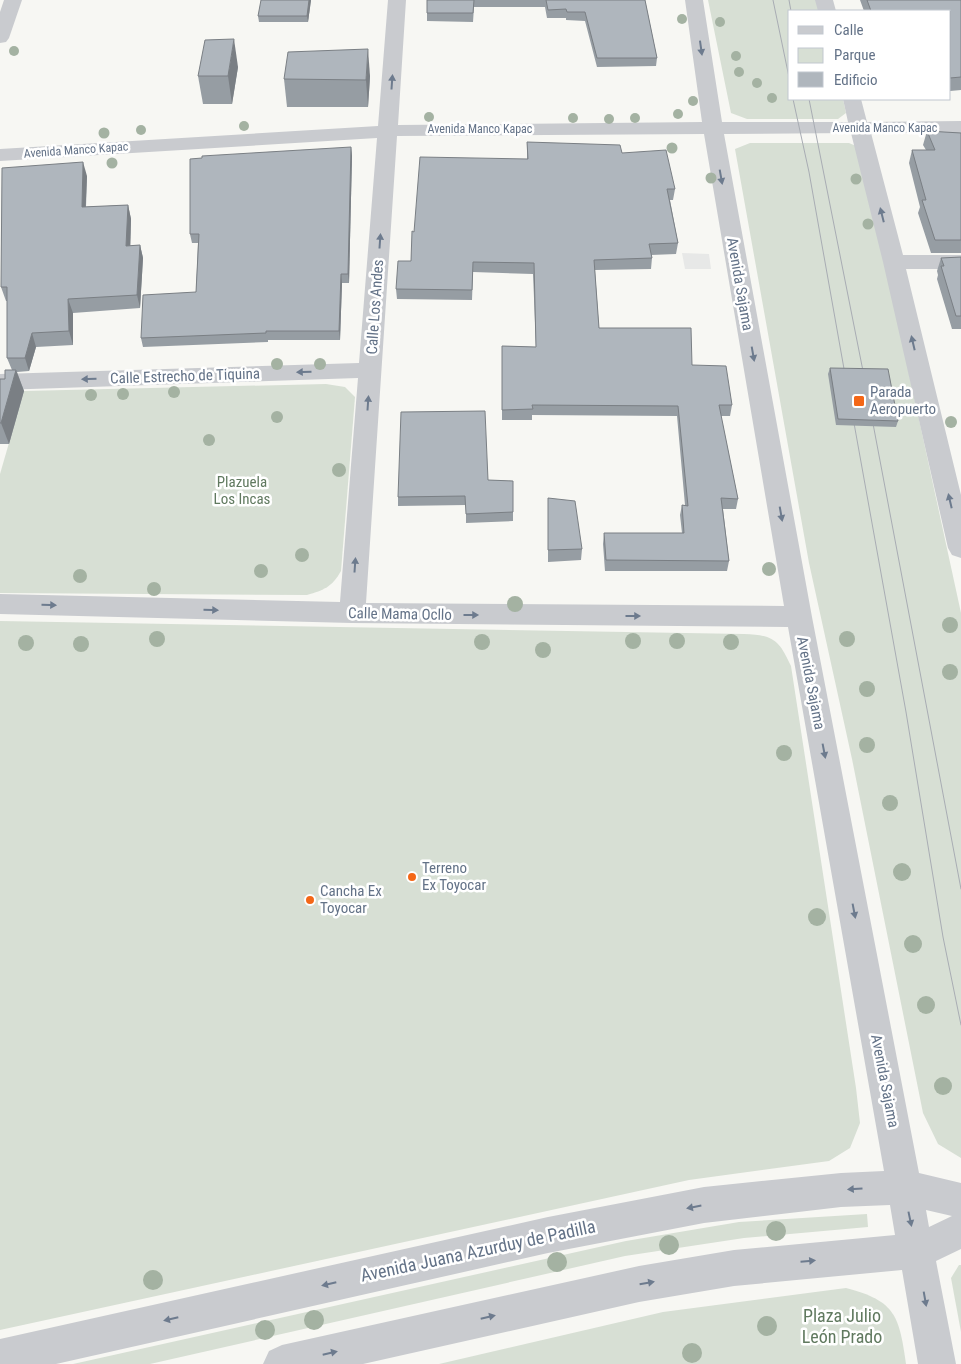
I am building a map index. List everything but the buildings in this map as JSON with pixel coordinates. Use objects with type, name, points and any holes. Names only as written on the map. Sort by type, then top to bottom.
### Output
[{"type":"street","points":[[0,38],[13,0]]},
{"type":"street","name":"Calle Los Andes","points":[[352,614],[398,0]]},
{"type":"street","name":"Avenida Sajama","points":[[694,0],[713,129],[799,617],[937,1364]]},
{"type":"street","points":[[852,100],[894,262],[961,548]]},
{"type":"street","name":"Avenida Manco Kapac","points":[[0,155],[423,129],[961,127]]},
{"type":"street","points":[[894,262],[961,262]]},
{"type":"street","name":"Calle Estrecho de Tiquina","points":[[0,382],[370,370]]},
{"type":"street","name":"Calle Mama Ocllo","points":[[0,604],[352,614],[799,617]]},
{"type":"street","name":"Avenida Juana Azurduy de Padilla","points":[[0,1358],[548,1235],[704,1205],[840,1190],[904,1187],[961,1201]]},
{"type":"street","points":[[282,1364],[639,1284],[734,1268],[917,1251],[961,1230]]},
{"type":"shaded area","points":[[682,253],[709,254],[711,269],[685,269]]},
{"type":"green space","points":[[708,0],[816,0],[819,10],[788,10],[788,100],[843,100],[846,113],[838,119],[747,119],[731,113]]},
{"type":"green space","points":[[750,143],[849,143],[856,146],[895,309],[961,613],[961,1158],[938,1144],[923,1113],[852,759],[809,563],[735,149]]},
{"type":"green space","name":"Plazuela Los Incas","points":[[326,384],[345,387],[355,397],[341,571],[327,587],[307,595],[0,593],[0,474],[24,391]]},
{"type":"green space","name":"Terreno Ex Toyocar","points":[[0,621],[744,634],[762,636],[774,641],[783,650],[791,666],[856,1088],[860,1123],[850,1148],[829,1161],[689,1180],[0,1330]]},
{"type":"green space","points":[[867,1214],[868,1227],[744,1238],[625,1256],[150,1364],[73,1364],[626,1241],[739,1222]]},
{"type":"green space","points":[[959,1265],[961,1265],[961,1332],[951,1278]]},
{"type":"green space","name":"Plaza Julio León Prado","points":[[846,1288],[875,1299],[885,1305],[892,1313],[901,1334],[906,1364],[439,1364],[663,1312]]},
{"type":"tram line","points":[[773,0],[788,72]]},
{"type":"tram line","points":[[789,0],[791,10]]},
{"type":"tram line","points":[[793,100],[809,172],[846,380]]},
{"type":"tram line","points":[[809,100],[865,381]]},
{"type":"tram line","points":[[852,412],[906,712],[943,937],[961,1025]]},
{"type":"tram line","points":[[871,413],[961,889]]},
{"type":"place","name":"Parada Aeropuerto","points":[[859,401]]},
{"type":"place","name":"Terreno Ex Toyocar","points":[[412,877]]},
{"type":"place","name":"Cancha Ex Toyocar","points":[[310,900]]}]
